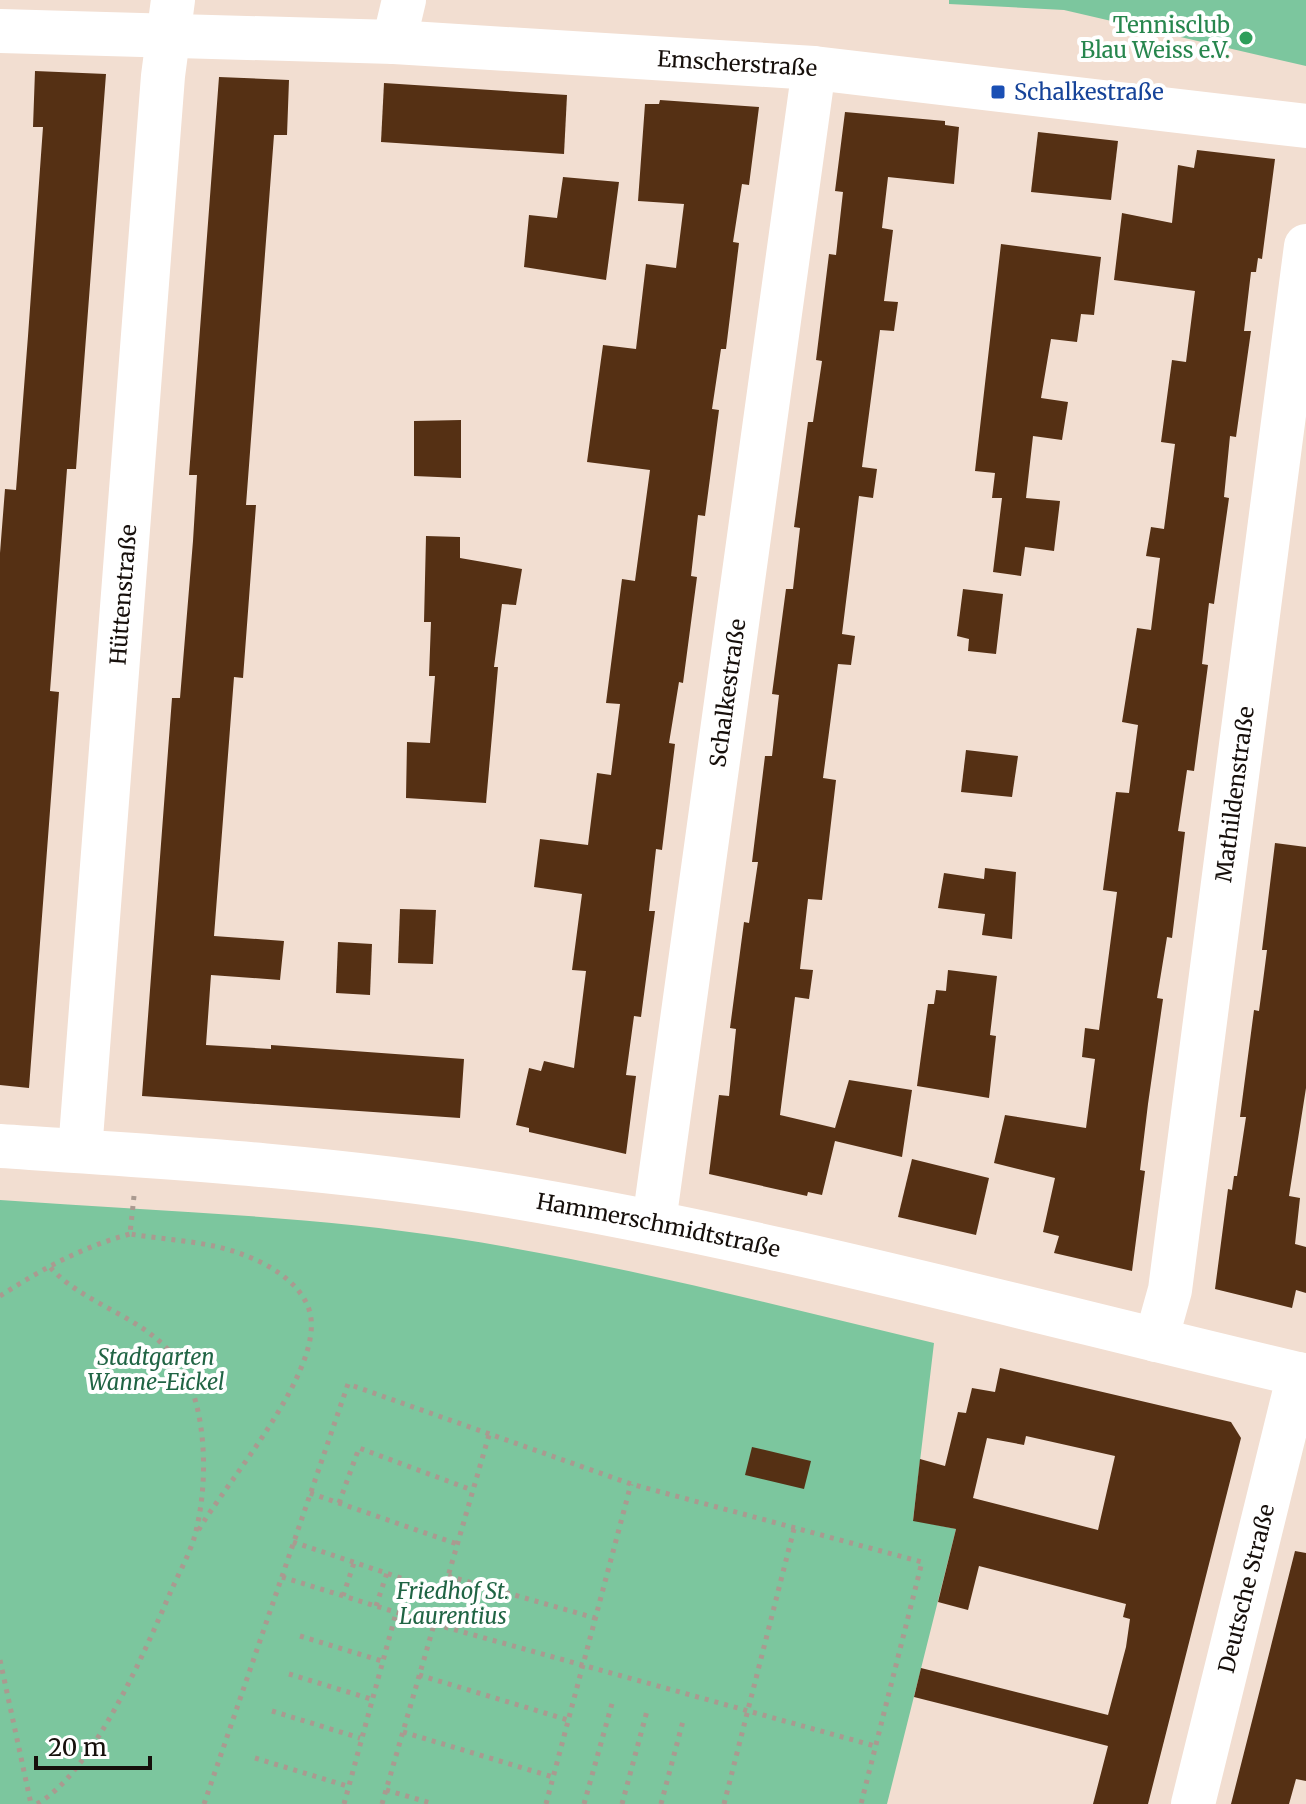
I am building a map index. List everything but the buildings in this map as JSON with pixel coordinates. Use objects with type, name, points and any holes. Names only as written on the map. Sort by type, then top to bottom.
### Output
[{"type":"street","name":"Emscherstraße","points":[[1,0],[0,31],[170,19],[394,42],[814,68],[1306,126]]},
{"type":"street","points":[[394,42],[404,0]]},
{"type":"street","name":"Hüttenstraße","points":[[80,1151],[170,19]]},
{"type":"street","name":"Schalkestraße","points":[[654,1222],[814,68]]},
{"type":"street","name":"Mathildenstraße","points":[[1156,1340],[1170,1290],[1306,246]]},
{"type":"street","name":"Hammerschmidtstraße","points":[[0,1146],[327,1171],[496,1194],[654,1222],[1302,1375]]},
{"type":"street","name":"Deutsche Straße","points":[[1193,1804],[1302,1375]]},
{"type":"path","points":[[130,1234],[135,1191]]},
{"type":"path","points":[[0,1296],[48,1265],[92,1244],[130,1234],[243,1254],[286,1276],[310,1312],[309,1344],[294,1384],[273,1422],[220,1493],[195,1535],[140,1663],[112,1711],[55,1793],[34,1804],[0,1660]]},
{"type":"path","points":[[48,1265],[64,1283],[140,1325],[182,1368],[200,1423],[205,1469],[195,1535]]},
{"type":"path","points":[[216,1804],[204,1802],[348,1384],[631,1484],[922,1562],[861,1804]]},
{"type":"path","points":[[382,1804],[489,1435]]},
{"type":"path","points":[[339,1503],[359,1448],[473,1490]]},
{"type":"path","points":[[546,1804],[631,1484]]},
{"type":"path","points":[[310,1493],[457,1544]]},
{"type":"path","points":[[724,1804],[794,1529]]},
{"type":"path","points":[[293,1542],[443,1592]]},
{"type":"path","points":[[343,1596],[354,1563]]},
{"type":"path","points":[[376,1606],[387,1573]]},
{"type":"path","points":[[448,1576],[595,1618]]},
{"type":"path","points":[[282,1577],[434,1624],[875,1746]]},
{"type":"path","points":[[344,1804],[396,1613]]},
{"type":"path","points":[[300,1636],[382,1661]]},
{"type":"path","points":[[289,1674],[371,1699]]},
{"type":"path","points":[[419,1675],[568,1720]]},
{"type":"path","points":[[584,1804],[613,1700]]},
{"type":"path","points":[[272,1711],[360,1738]]},
{"type":"path","points":[[622,1804],[647,1711]]},
{"type":"path","points":[[661,1804],[683,1721]]},
{"type":"path","points":[[403,1732],[553,1777]]},
{"type":"path","points":[[255,1758],[347,1786]]},
{"type":"path","points":[[386,1790],[434,1804]]},
{"type":"green space","name":"Tennisclub Blau Weiss e.V.","points":[[949,0],[1306,0],[1306,66],[1064,10],[949,4]]},
{"type":"green space","points":[[0,1200],[284,1219],[453,1238],[634,1272],[934,1343],[913,1520],[956,1529],[887,1804],[0,1804]]},
{"type":"place","name":"Tennisclub Blau Weiss e.V.","points":[[1246,38]]},
{"type":"place","name":"Schalkestraße","points":[[998,92]]},
{"type":"park label","name":"Stadtgarten Wanne-Eickel","points":[[156,1370]]},
{"type":"park label","name":"Friedhof St. Laurentius","points":[[453,1604]]}]
